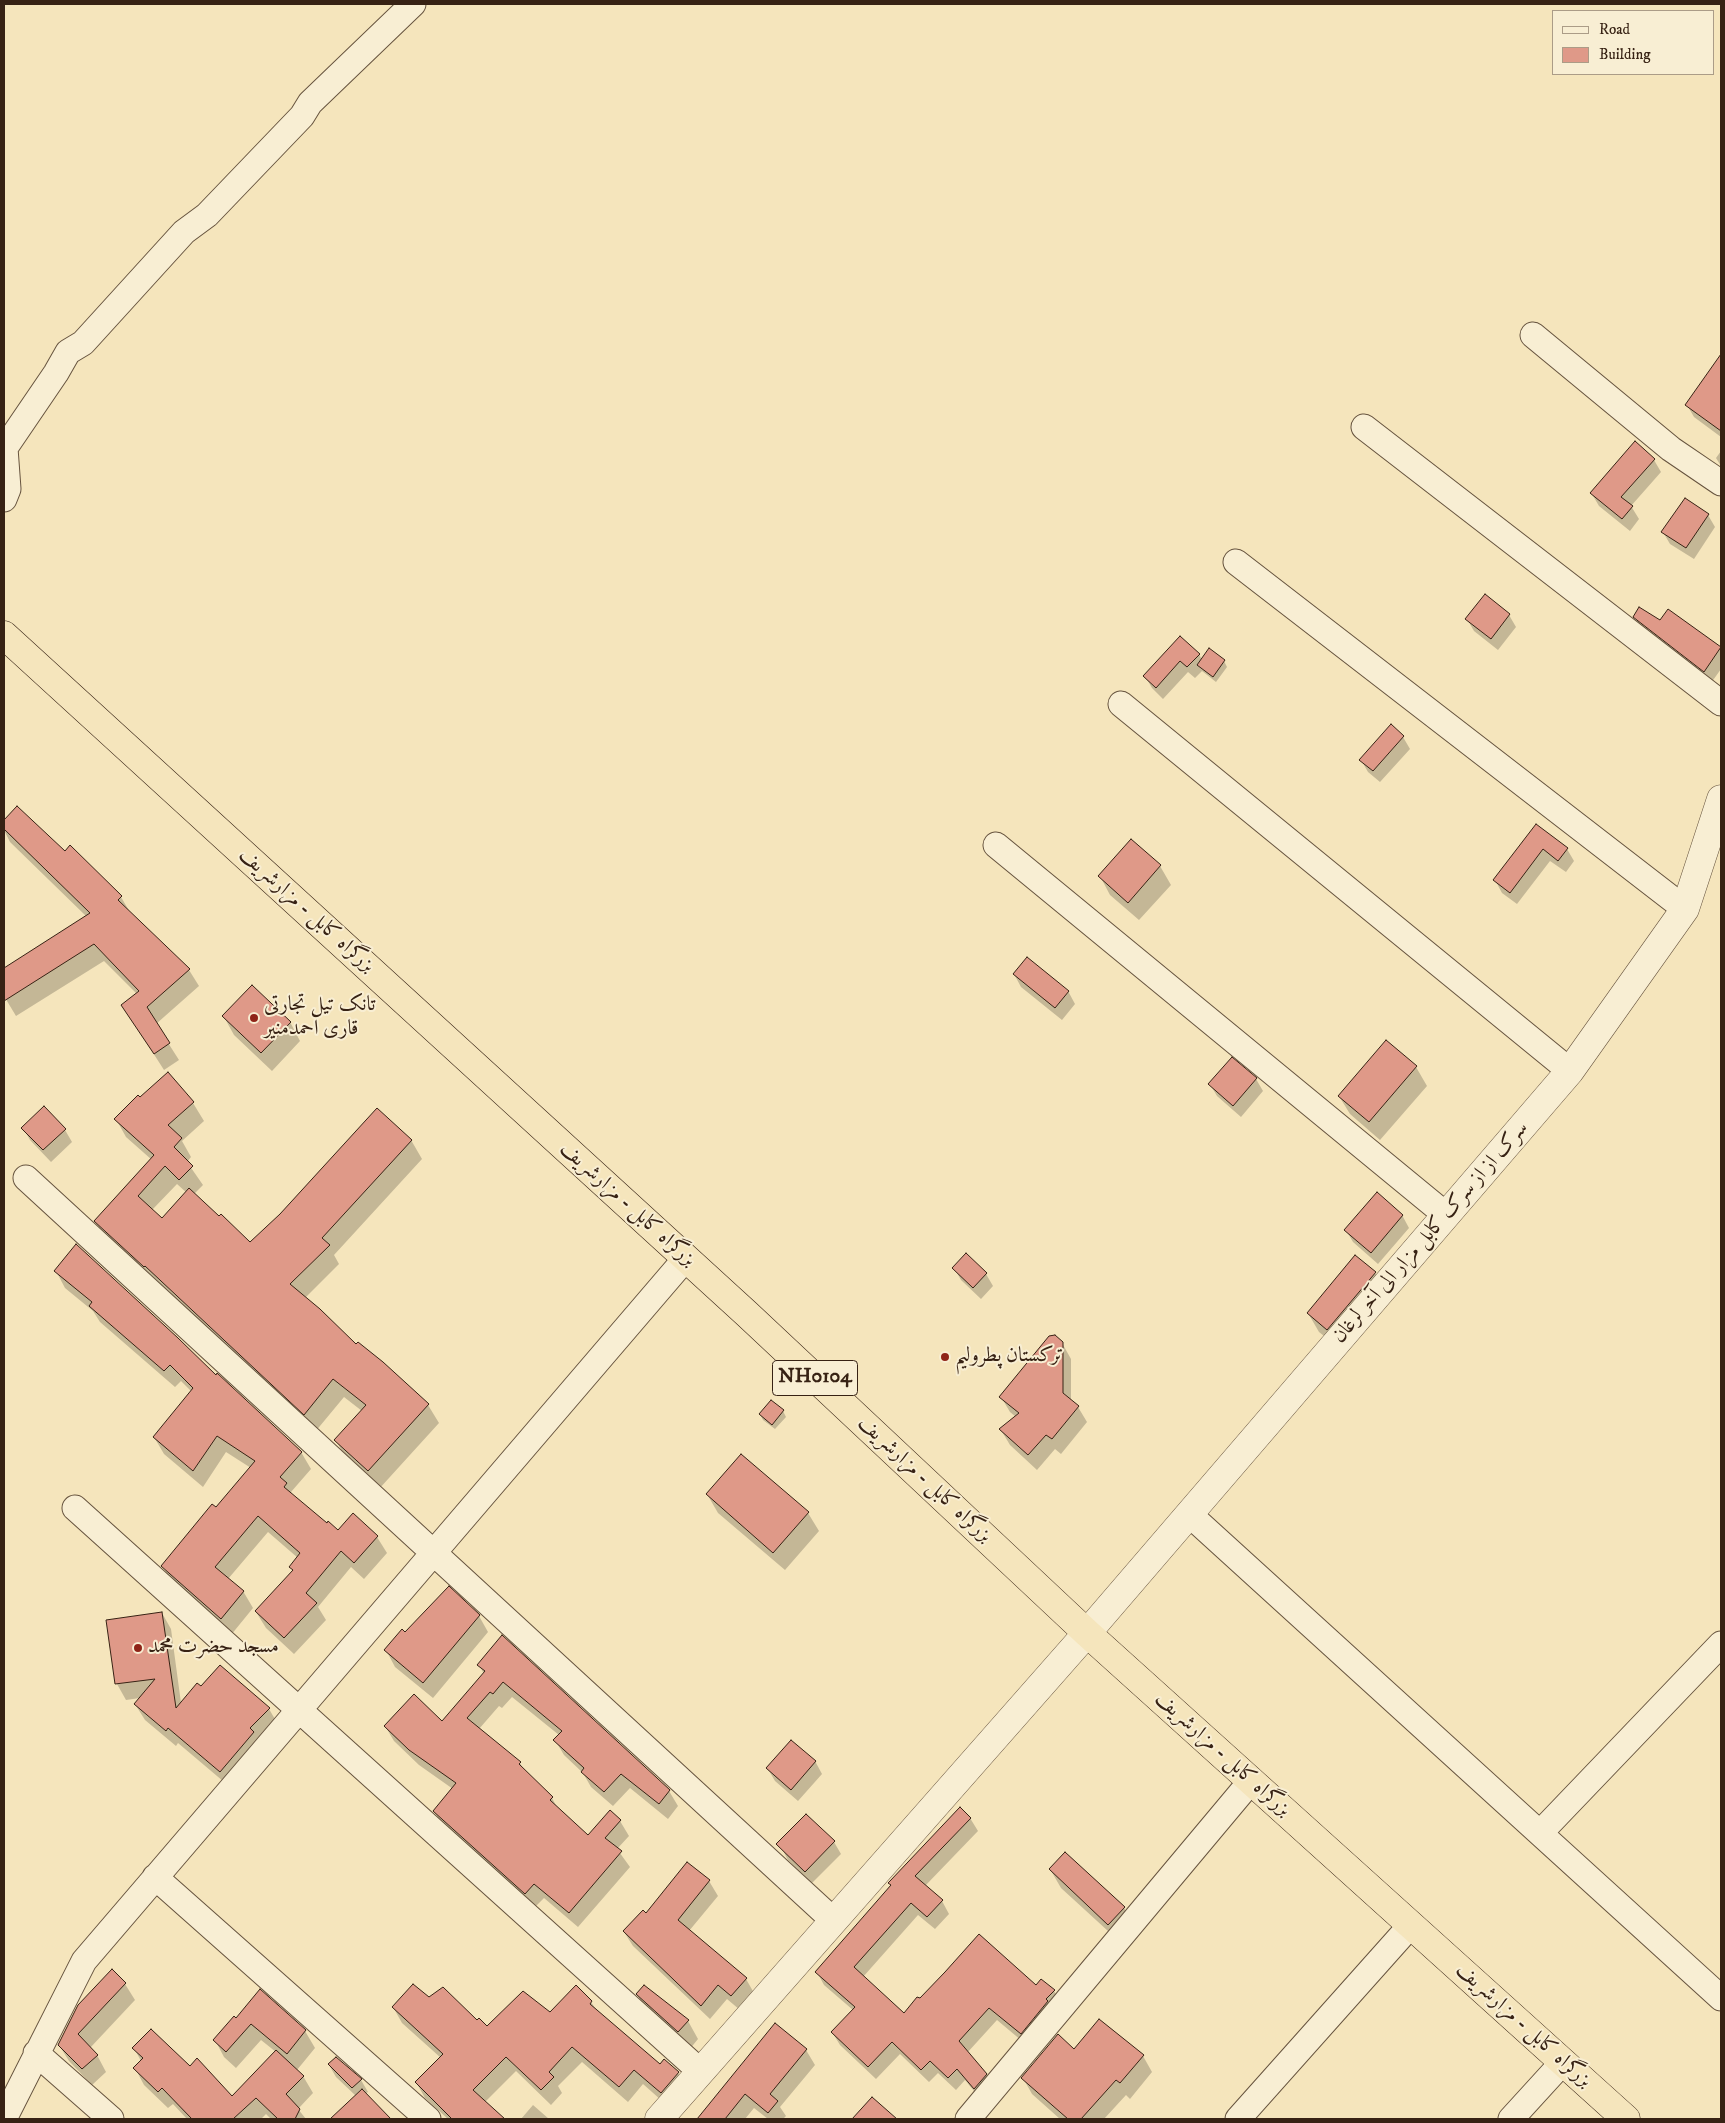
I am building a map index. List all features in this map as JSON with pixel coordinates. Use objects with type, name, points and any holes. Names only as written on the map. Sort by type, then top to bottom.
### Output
[{"type":"highway","name":"بزرگراه کابل - مزارشریف","points":[[4,635],[686,1258],[1087,1633],[1626,2119]]},
{"type":"street","points":[[4,499],[8,489],[4,447],[56,373],[68,352],[83,344],[184,232],[207,214],[302,116],[310,103],[413,4]]},
{"type":"street","points":[[1533,335],[1671,449],[1721,483]]},
{"type":"street","points":[[1364,427],[1721,703]]},
{"type":"street","points":[[1236,562],[1685,909]]},
{"type":"street","points":[[1121,704],[1570,1071]]},
{"type":"street","name":"سرک از از سرک کابل مزار الی آخر لرغان","points":[[659,2119],[1087,1633],[1570,1071],[1685,909],[1721,799]]},
{"type":"street","points":[[996,845],[1446,1215]]},
{"type":"street","points":[[26,1178],[834,1921]]},
{"type":"street","points":[[4,2118],[84,1961],[686,1258]]},
{"type":"street","points":[[74,1508],[701,2072]]},
{"type":"street","points":[[1189,1514],[1721,1998]]},
{"type":"street","points":[[1540,1833],[1721,1644]]},
{"type":"street","points":[[968,2119],[1251,1781]]},
{"type":"street","points":[[155,1877],[428,2119]]},
{"type":"street","points":[[1238,2119],[1411,1925]]},
{"type":"street","points":[[36,2053],[111,2119]]},
{"type":"street","points":[[1511,2119],[1562,2062]]},
{"type":"building","points":[[1721,354],[1721,431],[1685,405]]},
{"type":"building","points":[[1635,441],[1655,459],[1621,497],[1633,506],[1622,519],[1590,493]]},
{"type":"building","points":[[1685,498],[1709,514],[1686,548],[1661,532]]},
{"type":"building","points":[[1485,594],[1510,614],[1491,639],[1465,619]]},
{"type":"building","points":[[1639,607],[1660,620],[1668,609],[1721,647],[1704,672],[1633,617]]},
{"type":"building","points":[[1180,636],[1200,654],[1187,667],[1180,661],[1156,688],[1143,676]]},
{"type":"building","points":[[1209,648],[1225,660],[1213,677],[1197,665]]},
{"type":"building","points":[[1391,724],[1404,736],[1373,771],[1359,760]]},
{"type":"building","points":[[17,806],[65,851],[70,845],[122,896],[118,900],[190,969],[147,1007],[170,1043],[154,1054],[121,1005],[139,991],[94,944],[4,1001],[4,968],[90,913],[4,829],[4,820]]},
{"type":"building","points":[[1536,824],[1568,848],[1558,861],[1543,849],[1510,893],[1493,880]]},
{"type":"building","points":[[1131,839],[1161,865],[1128,903],[1098,876]]},
{"type":"building","points":[[1027,957],[1069,991],[1055,1008],[1013,974]]},
{"type":"building","points":[[252,985],[291,1022],[261,1053],[222,1016]]},
{"type":"building","points":[[1386,1040],[1417,1066],[1369,1122],[1338,1096]]},
{"type":"building","points":[[1232,1057],[1257,1078],[1233,1106],[1208,1084]]},
{"type":"building","points":[[168,1072],[194,1102],[168,1125],[182,1138],[174,1147],[193,1166],[179,1180],[165,1166],[138,1196],[162,1218],[189,1188],[219,1216],[221,1214],[250,1242],[280,1214],[377,1108],[412,1140],[322,1238],[330,1245],[290,1284],[320,1309],[356,1344],[358,1342],[383,1362],[429,1404],[368,1471],[334,1440],[366,1405],[333,1379],[304,1415],[145,1266],[94,1221],[154,1155],[114,1119],[138,1095],[140,1097]]},
{"type":"building","points":[[44,1106],[66,1129],[43,1150],[21,1128]]},
{"type":"building","points":[[1377,1192],[1403,1215],[1371,1253],[1344,1230]]},
{"type":"building","points":[[76,1244],[216,1375],[217,1373],[302,1452],[280,1477],[287,1483],[284,1487],[338,1530],[353,1513],[378,1536],[354,1563],[341,1551],[306,1593],[317,1603],[284,1638],[255,1611],[293,1570],[289,1567],[300,1553],[258,1516],[215,1567],[244,1591],[221,1619],[161,1566],[212,1504],[216,1507],[255,1461],[217,1436],[193,1471],[153,1437],[193,1388],[170,1365],[164,1371],[89,1306],[92,1302],[54,1271]]},
{"type":"building","points":[[966,1253],[987,1273],[973,1288],[952,1268]]},
{"type":"building","points":[[1355,1255],[1376,1272],[1327,1330],[1307,1313]]},
{"type":"building","points":[[1055,1335],[1063,1342],[1063,1393],[1079,1406],[1052,1439],[1046,1435],[1028,1455],[999,1429],[1019,1413],[999,1397],[1049,1336]]},
{"type":"building","points":[[771,1400],[784,1410],[772,1425],[759,1414]]},
{"type":"building","points":[[741,1454],[809,1512],[773,1553],[706,1494]]},
{"type":"building","points":[[449,1586],[480,1615],[423,1683],[384,1650],[402,1629],[405,1632]]},
{"type":"building","points":[[162,1612],[176,1708],[197,1683],[201,1686],[220,1665],[270,1708],[250,1728],[254,1732],[220,1772],[168,1728],[166,1731],[134,1704],[155,1679],[115,1684],[106,1620]]},
{"type":"building","points":[[502,1635],[670,1790],[659,1804],[621,1774],[604,1792],[581,1772],[584,1768],[553,1740],[562,1731],[503,1682],[493,1694],[490,1692],[467,1718],[521,1762],[519,1764],[553,1797],[550,1800],[588,1835],[610,1810],[621,1820],[605,1838],[622,1851],[569,1913],[534,1884],[525,1894],[433,1811],[456,1783],[409,1750],[384,1726],[414,1694],[442,1721],[485,1671],[477,1665]]},
{"type":"building","points":[[791,1740],[816,1761],[791,1790],[766,1768]]},
{"type":"building","points":[[960,1807],[971,1818],[915,1876],[943,1900],[927,1917],[911,1903],[854,1967],[904,2013],[917,1997],[920,1998],[979,1934],[1036,1985],[1041,1979],[1055,1990],[1046,1999],[1048,2001],[1021,2034],[989,2008],[959,2041],[987,2074],[974,2089],[957,2069],[948,2078],[930,2061],[921,2070],[892,2042],[868,2067],[831,2032],[855,2007],[815,1972],[891,1885],[888,1883]]},
{"type":"building","points":[[806,1814],[835,1841],[805,1872],[776,1844]]},
{"type":"building","points":[[1065,1852],[1125,1907],[1108,1925],[1049,1869]]},
{"type":"building","points":[[687,1862],[710,1880],[678,1920],[747,1978],[731,1996],[718,1985],[701,2006],[623,1931],[643,1910],[646,1913]]},
{"type":"building","points":[[112,1969],[126,1983],[78,2034],[98,2055],[82,2069],[58,2045],[78,2005]]},
{"type":"building","points":[[413,1984],[429,1997],[443,1987],[477,2020],[479,2018],[487,2026],[523,1991],[550,2012],[576,1985],[592,2001],[590,2004],[660,2064],[664,2059],[679,2072],[661,2093],[634,2070],[619,2087],[572,2047],[549,2072],[554,2077],[541,2090],[506,2057],[473,2090],[505,2119],[452,2119],[415,2082],[443,2054],[392,2007]]},
{"type":"building","points":[[644,1985],[689,2020],[678,2032],[636,1994]]},
{"type":"building","points":[[260,1989],[306,2030],[287,2054],[251,2024],[226,2052],[213,2040],[234,2016],[236,2018]]},
{"type":"building","points":[[1099,2019],[1144,2055],[1120,2083],[1116,2080],[1081,2119],[1068,2119],[1021,2078],[1058,2034],[1074,2049]]},
{"type":"building","points":[[775,2023],[807,2049],[770,2094],[778,2101],[768,2113],[745,2094],[725,2119],[697,2119]]},
{"type":"building","points":[[151,2029],[190,2066],[197,2058],[232,2096],[276,2050],[304,2076],[286,2094],[300,2109],[295,2119],[278,2119],[256,2098],[233,2119],[192,2119],[162,2088],[158,2092],[133,2068],[143,2058],[132,2048]]},
{"type":"building","points":[[336,2057],[362,2079],[352,2088],[328,2064]]},
{"type":"building","points":[[362,2089],[391,2119],[330,2119]]},
{"type":"building","points":[[872,2097],[897,2119],[852,2119]]},
{"type":"place","name":"تانک تیل تجارتی قاری احمدمنیر","points":[[254,1018]]},
{"type":"place","name":"ترکستان پطرولیم","points":[[945,1357]]},
{"type":"place","name":"مسجد حضرت محمد","points":[[138,1648]]}]
